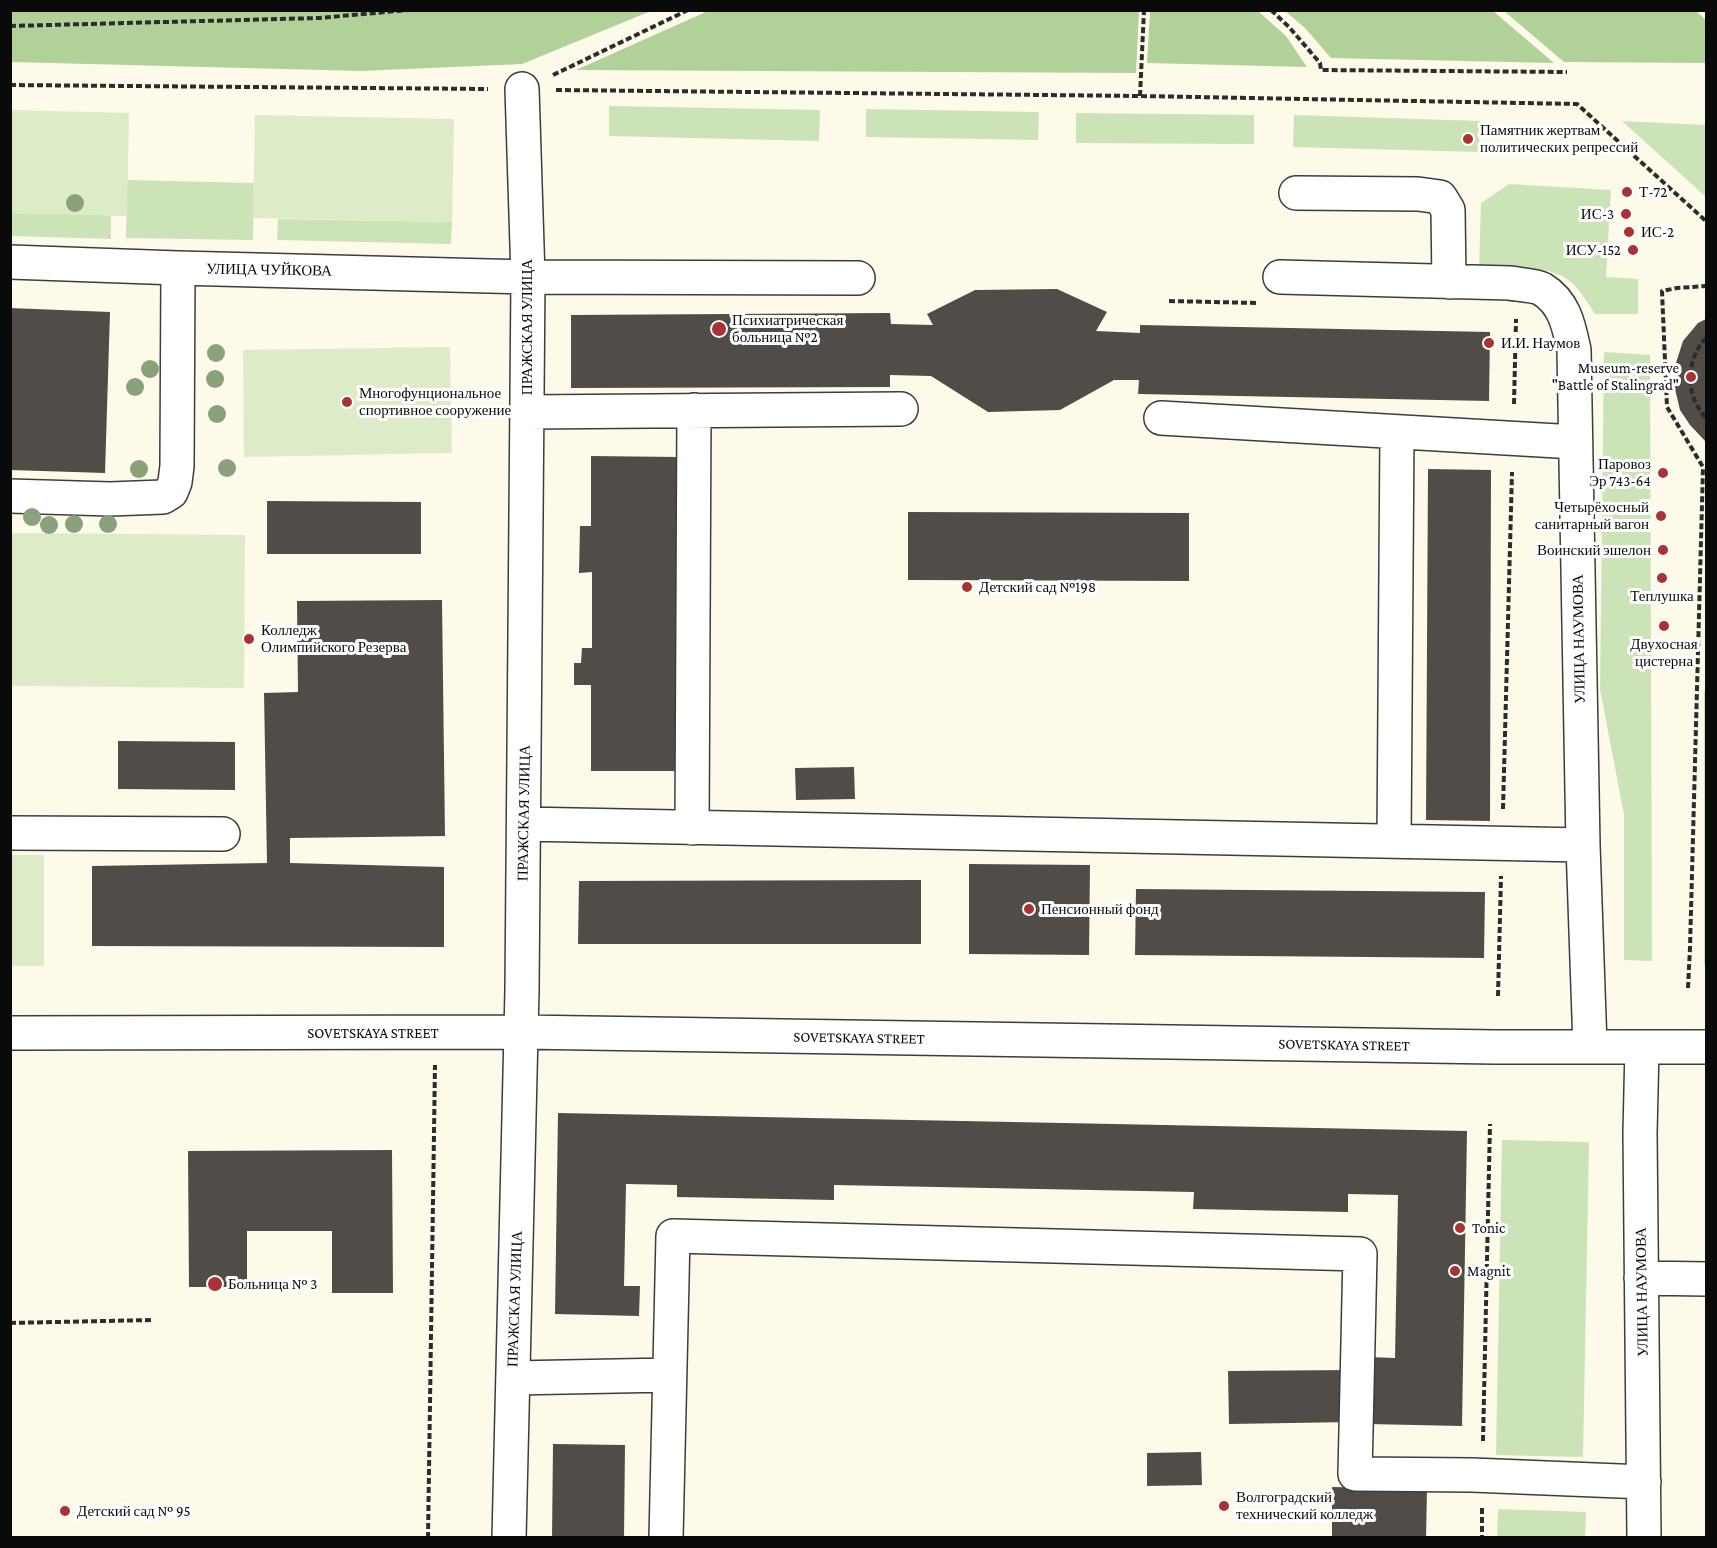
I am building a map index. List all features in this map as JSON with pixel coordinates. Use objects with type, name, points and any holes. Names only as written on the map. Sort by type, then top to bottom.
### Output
[{"type":"street","name":"ПРАЖСКАЯ УЛИЦА","points":[[509,1538],[522,1032],[524,824],[528,277],[522,89]]},
{"type":"street","points":[[1296,193],[1418,194],[1440,197],[1448,210],[1449,282]]},
{"type":"street","name":"УЛИЦА ЧУЙКОВА","points":[[10,262],[528,277],[858,278]]},
{"type":"street","points":[[10,496],[110,499],[163,496],[171,492],[177,466],[178,268]]},
{"type":"street","name":"УЛИЦА НАУМОВА","points":[[1280,277],[1510,283],[1541,288],[1556,301],[1568,320],[1574,350],[1582,845],[1590,1046]]},
{"type":"street","points":[[527,412],[901,409]]},
{"type":"street","points":[[692,828],[694,410]]},
{"type":"street","points":[[1161,418],[1575,442]]},
{"type":"street","points":[[1394,841],[1397,432]]},
{"type":"street","points":[[524,824],[1582,845]]},
{"type":"street","points":[[10,833],[223,834]]},
{"type":"street","name":"SOVETSKAYA STREET","points":[[10,1033],[522,1032],[1471,1047],[1707,1047]]},
{"type":"street","name":"УЛИЦА НАУМОВА","points":[[1642,1047],[1640,1133],[1644,1538]]},
{"type":"street","points":[[666,1538],[673,1236],[1360,1254],[1355,1474],[1644,1482]]},
{"type":"street","points":[[1641,1278],[1707,1279]]},
{"type":"street","points":[[513,1378],[669,1375]]},
{"type":"path","points":[[10,26],[319,18],[408,10]]},
{"type":"path","points":[[522,89],[688,10]]},
{"type":"path","points":[[1140,96],[1144,10]]},
{"type":"path","points":[[1271,10],[1320,63],[1321,70],[1567,72]]},
{"type":"path","points":[[10,85],[1140,96],[1577,104],[1707,221]]},
{"type":"path","points":[[1688,988],[1703,467],[1667,407],[1662,291],[1707,286]]},
{"type":"path","points":[[1498,996],[1516,318]]},
{"type":"path","points":[[1707,338],[1699,346],[1691,364],[1690,383],[1698,409],[1707,418]]},
{"type":"path","points":[[428,1538],[435,1064]]},
{"type":"path","points":[[1482,1538],[1490,1124]]},
{"type":"path","points":[[10,1323],[153,1320]]},
{"type":"green space","points":[[11,10],[651,11],[522,64],[361,71],[11,62]]},
{"type":"green space","points":[[708,11],[1139,11],[1136,73],[576,70]]},
{"type":"green space","points":[[1150,11],[1258,11],[1286,36],[1307,67],[1147,63]]},
{"type":"green space","points":[[1285,11],[1493,11],[1554,63],[1331,58],[1305,28]]},
{"type":"green space","points":[[1504,11],[1696,11],[1706,20],[1706,63],[1564,62]]},
{"type":"green space","points":[[609,106],[820,110],[819,141],[609,136]]},
{"type":"green space","points":[[866,109],[1039,112],[1038,140],[866,137]]},
{"type":"green space","points":[[11,110],[129,113],[127,216],[11,213]]},
{"type":"green space","points":[[1076,113],[1254,115],[1254,144],[1076,143]]},
{"type":"green space","points":[[255,115],[454,119],[452,222],[253,218]]},
{"type":"green space","points":[[1294,115],[1480,121],[1479,152],[1293,147]]},
{"type":"green space","points":[[1622,121],[1706,125],[1706,197]]},
{"type":"green space","points":[[127,180],[254,183],[253,240],[126,238]]},
{"type":"green space","points":[[1509,184],[1611,190],[1606,277],[1638,279],[1638,314],[1595,314],[1572,283],[1552,272],[1528,269],[1479,271],[1481,203]]},
{"type":"green space","points":[[11,213],[111,215],[111,239],[11,236]]},
{"type":"green space","points":[[278,219],[452,222],[451,244],[277,240]]},
{"type":"green space","name":"Многофунциональное спортивное сооружение","points":[[450,347],[452,453],[244,457],[243,350]]},
{"type":"green space","points":[[1604,352],[1650,355],[1652,961],[1624,960],[1624,815],[1600,689]]},
{"type":"green space","points":[[11,533],[245,535],[244,688],[11,686]]},
{"type":"green space","points":[[1704,691],[1706,691],[1706,966],[1704,965]]},
{"type":"green space","points":[[11,855],[44,855],[44,966],[11,966]]},
{"type":"green space","points":[[1502,1140],[1589,1142],[1583,1457],[1496,1455]]},
{"type":"green space","points":[[1498,1509],[1586,1512],[1585,1537],[1497,1537]]},
{"type":"building","points":[[1057,289],[1107,312],[1096,331],[1140,333],[1140,325],[1490,332],[1489,401],[1138,394],[1139,380],[1114,380],[1060,410],[988,412],[931,376],[890,375],[890,387],[571,388],[571,315],[890,313],[891,324],[933,325],[927,314],[975,290]]},
{"type":"building","points":[[10,308],[110,312],[105,473],[10,470],[12,372],[10,372]]},
{"type":"building","name":"Museum-reserve \"Battle of Stalingrad\"","points":[[1706,319],[1706,442],[1680,410],[1675,389],[1675,366],[1683,341],[1698,323]]},
{"type":"building","points":[[591,456],[678,457],[677,771],[591,771],[591,685],[574,685],[574,663],[581,663],[582,648],[592,648],[592,572],[579,573],[580,526],[591,526]]},
{"type":"building","points":[[1428,469],[1491,470],[1490,821],[1426,820]]},
{"type":"building","points":[[267,501],[421,502],[421,554],[267,554]]},
{"type":"building","points":[[908,512],[1189,513],[1189,581],[908,580]]},
{"type":"building","points":[[442,600],[445,836],[290,838],[290,863],[444,867],[444,947],[92,946],[92,866],[267,863],[264,693],[298,692],[297,601]]},
{"type":"building","points":[[118,741],[235,742],[235,790],[118,789]]},
{"type":"building","points":[[854,767],[855,799],[796,800],[795,768]]},
{"type":"building","name":"Пенсионный фонд","points":[[969,864],[1090,865],[1089,955],[969,954]]},
{"type":"building","points":[[921,880],[921,944],[578,944],[579,881]]},
{"type":"building","points":[[1136,889],[1485,892],[1484,958],[1135,955]]},
{"type":"building","points":[[558,1113],[1467,1131],[1462,1426],[1368,1424],[1369,1357],[1395,1358],[1398,1195],[1348,1194],[1348,1212],[1193,1209],[1194,1192],[834,1185],[834,1200],[677,1197],[677,1185],[626,1184],[624,1286],[640,1286],[639,1316],[555,1314]]},
{"type":"building","points":[[392,1150],[393,1293],[332,1293],[332,1231],[247,1231],[247,1287],[189,1287],[188,1151]]},
{"type":"building","points":[[1351,1370],[1352,1422],[1229,1424],[1228,1371]]},
{"type":"building","points":[[553,1444],[625,1445],[624,1538],[552,1538]]},
{"type":"building","points":[[1201,1452],[1202,1485],[1147,1486],[1147,1453]]},
{"type":"building","name":"Волгоградский технический колледж","points":[[1332,1487],[1427,1489],[1426,1538],[1332,1538]]},
{"type":"place","name":"Памятник жертвам политических репрессий","points":[[1468,139]]},
{"type":"place","name":"Т-72","points":[[1627,192]]},
{"type":"place","name":"ИС-3","points":[[1626,214]]},
{"type":"place","name":"ИС-2","points":[[1629,232]]},
{"type":"place","name":"ИСУ-152","points":[[1633,250]]},
{"type":"place","name":"Психиатрическая больница №2","points":[[719,329]]},
{"type":"place","name":"И.И. Наумов","points":[[1489,343]]},
{"type":"place","name":"Museum-reserve \"Battle of Stalingrad\"","points":[[1691,377]]},
{"type":"place","name":"Многофунциональное спортивное сооружение","points":[[347,402]]},
{"type":"place","name":"Паровоз Эр 743-64","points":[[1663,473]]},
{"type":"place","name":"Четырёхосный санитарный вагон","points":[[1661,516]]},
{"type":"place","name":"Воинский эшелон","points":[[1663,550]]},
{"type":"place","name":"Теплушка","points":[[1662,578]]},
{"type":"place","name":"Детский сад №198","points":[[967,587]]},
{"type":"place","name":"Двухосная цистерна","points":[[1664,626]]},
{"type":"place","name":"Колледж Олимпийского Резерва","points":[[249,639]]},
{"type":"place","name":"Пенсионный фонд","points":[[1029,909]]},
{"type":"place","name":"Tonic","points":[[1460,1228]]},
{"type":"place","name":"Magnit","points":[[1455,1271]]},
{"type":"place","name":"Больница № 3","points":[[215,1284]]},
{"type":"place","name":"Волгоградский технический колледж","points":[[1224,1506]]},
{"type":"place","name":"Детский сад № 95","points":[[65,1511]]}]
